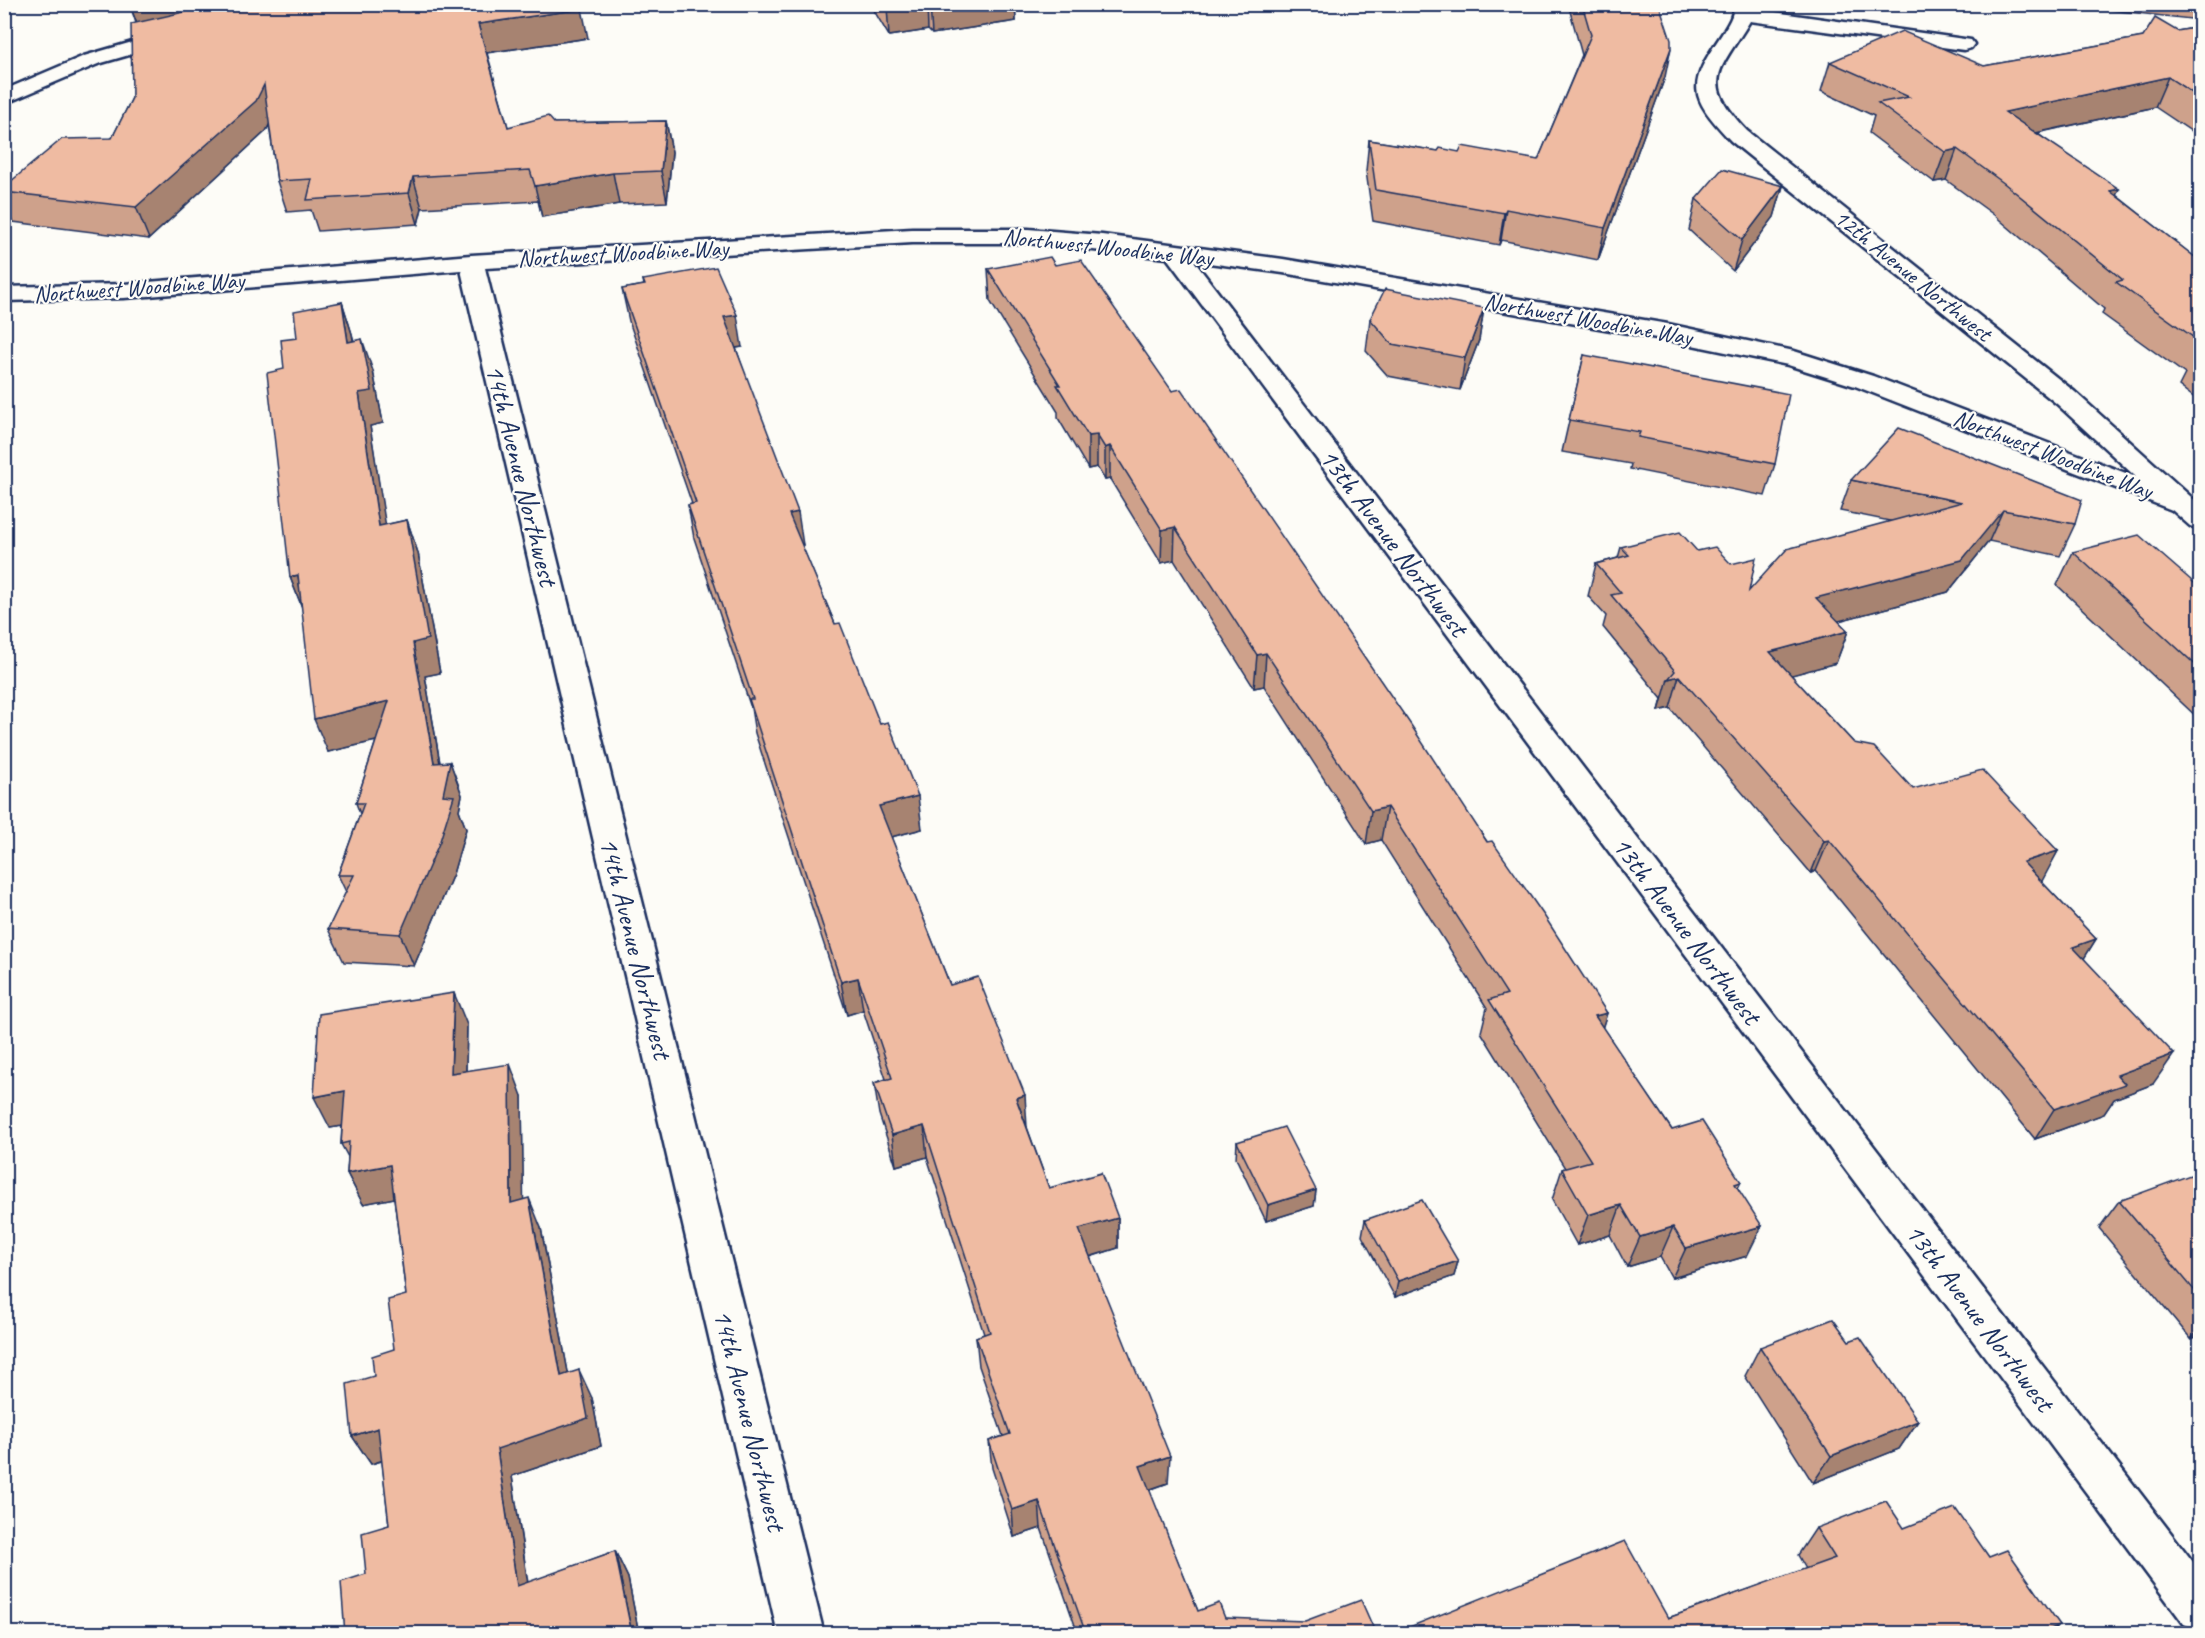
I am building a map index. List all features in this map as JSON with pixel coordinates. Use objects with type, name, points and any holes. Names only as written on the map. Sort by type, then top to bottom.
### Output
[{"type":"street","points":[[1745,9],[1964,44]]},
{"type":"street","name":"12th Avenue Northwest","points":[[1745,9],[1722,48],[1705,87],[1708,102],[1721,119],[1739,136],[2066,398],[2200,520]]},
{"type":"street","points":[[4,98],[91,60],[188,33]]},
{"type":"street","name":"Northwest Woodbine Way","points":[[4,294],[124,291],[471,262],[957,235],[1038,237],[1174,251],[1283,266],[1668,332],[1794,359],[1864,381],[2179,503]]},
{"type":"street","name":"13th Avenue Northwest","points":[[1174,251],[2200,1608]]},
{"type":"street","name":"14th Avenue Northwest","points":[[471,262],[801,1634]]},
{"type":"building","points":[[131,4],[147,4],[131,8]]},
{"type":"building","points":[[219,4],[580,4],[582,9],[478,24],[508,127],[548,116],[554,123],[666,121],[661,171],[613,173],[535,186],[530,170],[413,177],[409,193],[307,200],[312,179],[277,181],[264,85],[256,101],[136,207],[4,192],[4,187],[62,139],[112,138],[132,98],[131,24]]},
{"type":"building","points":[[885,4],[902,4],[887,7]]},
{"type":"building","points":[[1582,4],[1659,4],[1671,40],[1671,48],[1605,228],[1506,209],[1504,213],[1376,190],[1369,140],[1438,151],[1440,148],[1459,152],[1462,146],[1538,160],[1591,35]]},
{"type":"building","points":[[2155,18],[2177,31],[2200,27],[2200,98],[2168,77],[2005,112],[2119,189],[2110,191],[2200,261],[2200,342],[2116,282],[2123,280],[2005,184],[1957,149],[1945,152],[1878,103],[1909,97],[1830,62],[1902,31],[1984,66],[2143,37]]},
{"type":"building","points":[[1722,169],[1783,186],[1742,240],[1696,199]]},
{"type":"building","points":[[1050,257],[1055,265],[1081,260],[1172,391],[1181,389],[1411,725],[1487,842],[1492,841],[1545,917],[1607,1013],[1595,1016],[1672,1130],[1702,1121],[1741,1182],[1735,1184],[1762,1226],[1686,1248],[1673,1227],[1640,1237],[1621,1205],[1588,1215],[1562,1169],[1591,1161],[1489,1000],[1507,994],[1387,807],[1371,811],[1266,653],[1257,655],[1175,527],[1162,530],[1110,446],[1105,448],[1097,435],[1088,436],[1057,385],[1060,385],[988,269]]},
{"type":"building","points":[[716,267],[737,315],[724,317],[798,512],[789,514],[835,624],[840,623],[880,724],[888,722],[918,796],[879,806],[950,985],[978,977],[1025,1095],[1016,1098],[1049,1188],[1101,1173],[1118,1218],[1079,1229],[1170,1456],[1140,1466],[1198,1611],[1219,1603],[1225,1618],[1305,1621],[1361,1600],[1376,1634],[1086,1634],[1039,1501],[1012,1510],[989,1441],[1010,1434],[976,1337],[990,1332],[924,1126],[892,1135],[874,1083],[892,1078],[858,978],[841,982],[749,699],[753,699],[688,505],[696,503],[622,289],[645,285],[643,280]]},
{"type":"building","points":[[1385,289],[1484,308],[1465,358],[1392,344],[1370,319]]},
{"type":"building","points":[[342,302],[348,342],[362,339],[372,391],[359,393],[379,526],[407,520],[428,639],[413,643],[434,763],[450,762],[443,795],[454,796],[440,841],[400,934],[328,929],[354,875],[338,875],[364,803],[356,803],[389,701],[314,719],[298,575],[290,577],[267,373],[284,369],[281,340],[297,338],[294,311]]},
{"type":"building","points":[[1584,355],[1789,394],[1775,464],[1638,437],[1640,432],[1569,420]]},
{"type":"building","points":[[1899,428],[2082,500],[2075,524],[2003,510],[1962,560],[1816,598],[1848,631],[1770,652],[1854,743],[1874,747],[1913,789],[1982,770],[2058,851],[2023,862],[2096,939],[2073,947],[2174,1054],[2117,1075],[2125,1084],[2054,1109],[1829,840],[1824,841],[1679,676],[1668,679],[1675,671],[1611,595],[1621,593],[1596,564],[1629,555],[1621,547],[1680,532],[1697,551],[1715,547],[1731,564],[1756,558],[1749,591],[1787,549],[1962,502],[1851,480]]},
{"type":"building","points":[[2139,535],[2200,588],[2200,669],[2073,552]]},
{"type":"building","points":[[454,993],[451,1073],[510,1064],[511,1203],[529,1198],[561,1376],[579,1370],[588,1418],[497,1449],[517,1586],[615,1551],[632,1634],[345,1634],[341,1582],[366,1574],[362,1533],[389,1525],[378,1428],[352,1436],[347,1384],[374,1376],[372,1356],[394,1349],[388,1300],[406,1295],[390,1165],[347,1173],[349,1142],[341,1144],[345,1091],[314,1097],[319,1014]]},
{"type":"building","points":[[1284,1127],[1316,1190],[1268,1205],[1237,1142]]},
{"type":"building","points":[[2190,1175],[2193,1178],[2200,1175],[2200,1297],[2119,1201]]},
{"type":"building","points":[[1422,1200],[1458,1261],[1398,1281],[1365,1220]]},
{"type":"building","points":[[1833,1319],[1849,1341],[1860,1337],[1918,1421],[1831,1456],[1760,1347]]},
{"type":"building","points":[[1886,1501],[1904,1528],[1955,1508],[1989,1557],[2007,1550],[2060,1625],[2039,1634],[1392,1634],[1625,1541],[1668,1618],[1835,1558],[1816,1528]]}]
